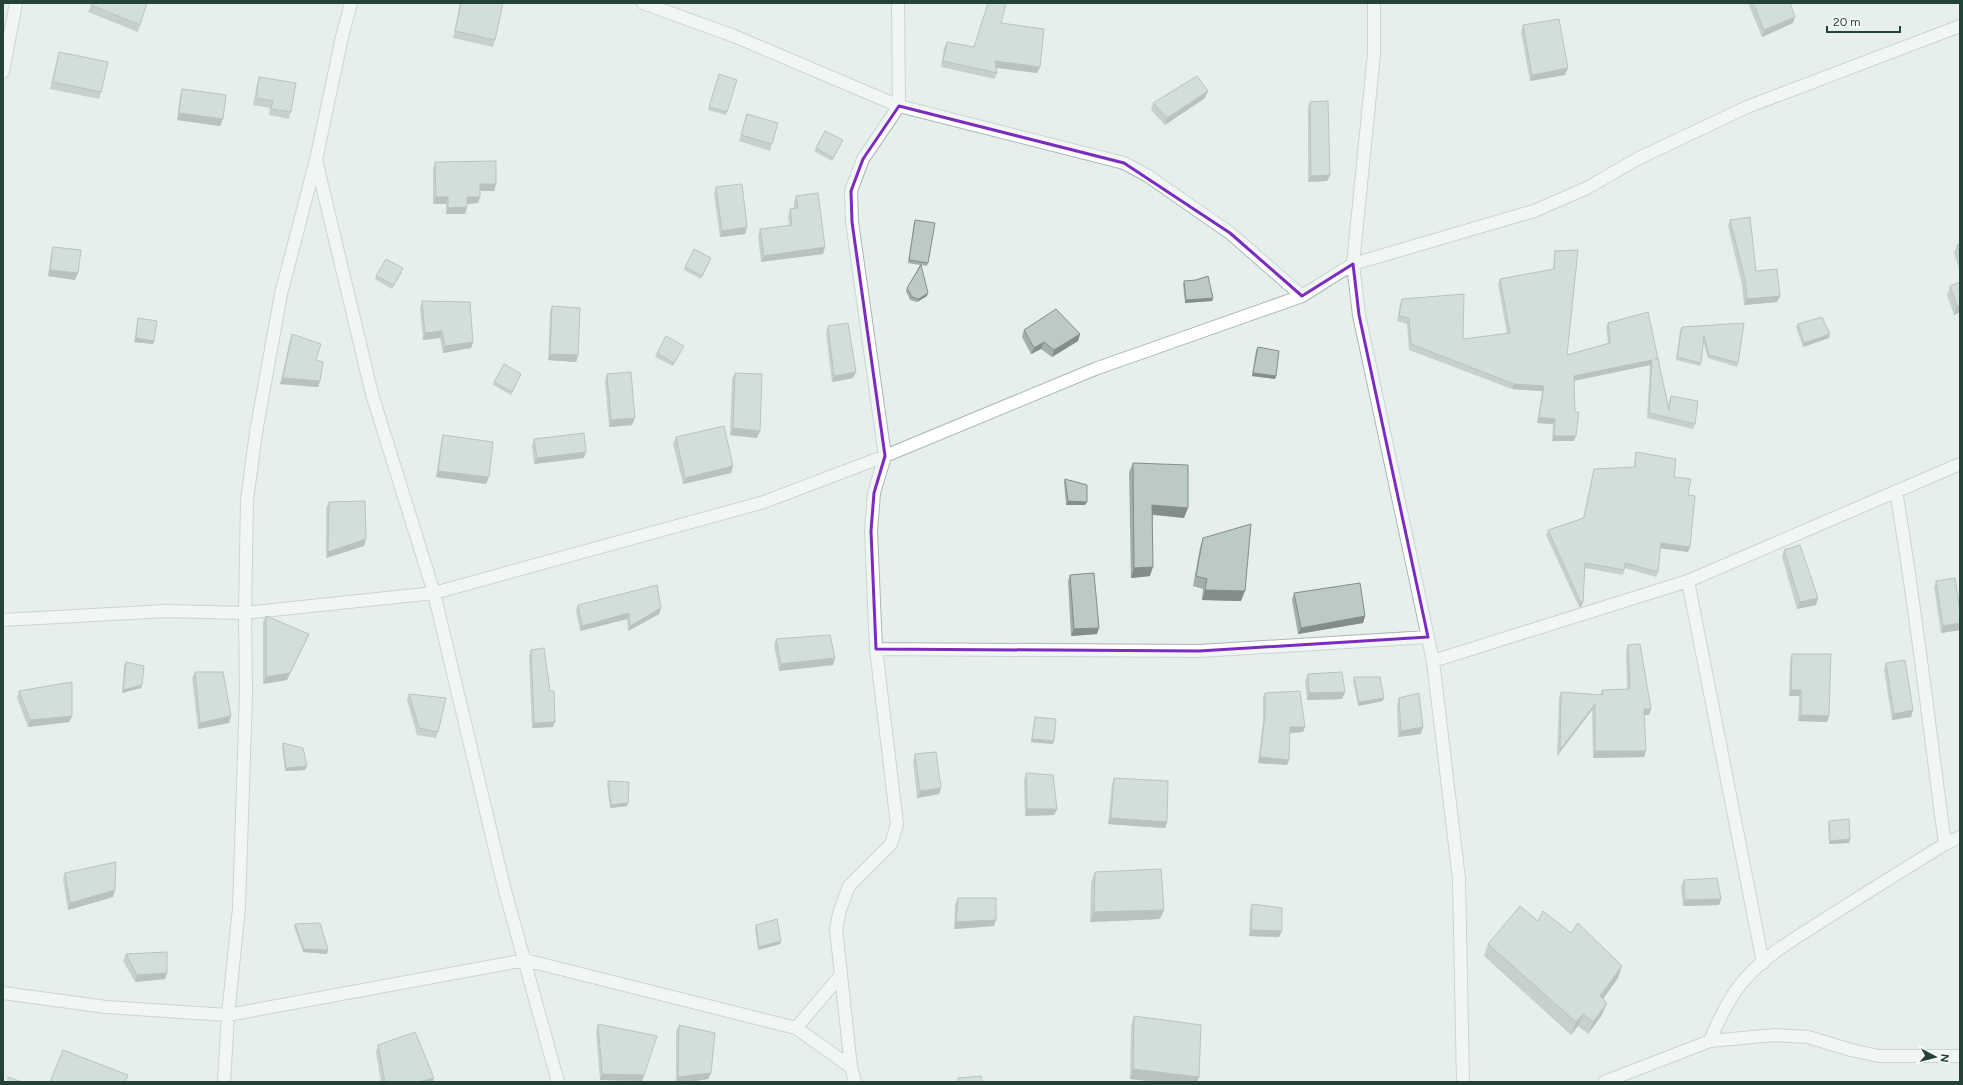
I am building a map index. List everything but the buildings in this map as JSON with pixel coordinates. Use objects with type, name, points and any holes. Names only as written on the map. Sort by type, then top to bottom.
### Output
[{"type":"street","points":[[3,72],[16,3]]},
{"type":"street","points":[[224,1082],[228,1015],[239,908],[246,693],[245,613],[247,500],[256,432],[281,294],[316,160],[342,37],[351,3]]},
{"type":"street","points":[[643,3],[734,36],[899,106],[1124,163],[1148,176],[1230,233],[1302,296]]},
{"type":"street","points":[[855,1082],[840,976],[836,929],[840,910],[849,886],[891,844],[897,824],[876,648],[871,531],[874,493],[885,456],[852,222],[851,191],[863,159],[899,106],[898,3]]},
{"type":"street","points":[[1374,3],[1374,54],[1353,264],[1359,315],[1433,661],[1459,879],[1463,1082]]},
{"type":"street","points":[[3,620],[166,611],[245,613],[434,594],[764,502],[885,456],[1095,369],[1302,296],[1353,264],[1534,210],[1587,188],[1637,159],[1747,107],[1960,26]]},
{"type":"street","points":[[316,160],[372,394],[434,594],[504,887],[558,1082]]},
{"type":"street","points":[[1433,661],[1688,581],[1960,464]]},
{"type":"street","points":[[1896,491],[1912,586],[1922,677],[1946,844]]},
{"type":"street","points":[[1688,581],[1763,963]]},
{"type":"street","points":[[876,648],[1199,651],[1428,637]]},
{"type":"street","points":[[1710,1041],[1723,1010],[1741,984],[1763,963],[1801,934],[1946,844],[1960,837]]},
{"type":"street","points":[[3,993],[106,1006],[228,1015],[525,960],[796,1028],[852,1067]]},
{"type":"street","points":[[796,1028],[840,976]]},
{"type":"street","points":[[1604,1082],[1710,1041],[1775,1035],[1808,1037],[1851,1050],[1879,1056],[1960,1056]]},
{"type":"highlighted area","points":[[899,106],[1124,163],[1230,233],[1302,296],[1353,264],[1359,315],[1428,637],[1199,651],[876,649],[871,531],[874,493],[885,456],[852,222],[851,191],[863,159]]}]
